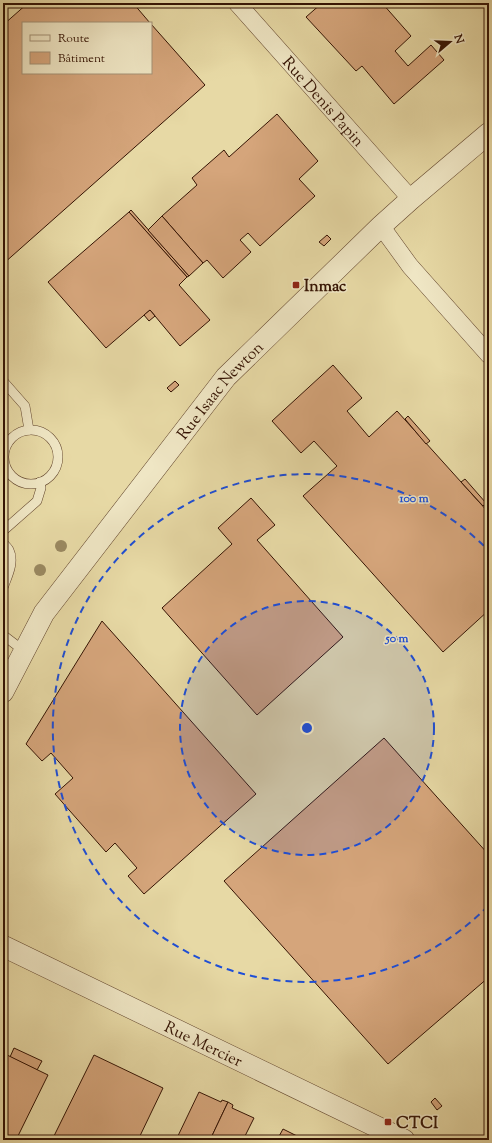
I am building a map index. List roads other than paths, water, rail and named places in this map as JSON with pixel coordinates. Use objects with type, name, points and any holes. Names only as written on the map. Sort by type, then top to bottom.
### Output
[{"type":"street","name":"Rue Denis Papin","points":[[238,3],[411,199]]},
{"type":"street","name":"Rue Isaac Newton","points":[[3,692],[44,613],[226,377],[380,226],[489,133]]},
{"type":"street","points":[[380,226],[410,266],[489,355]]},
{"type":"street","name":"Rue Mercier","points":[[3,946],[404,1140]]},
{"type":"lane","points":[[3,381],[25,406],[29,430]]},
{"type":"lane","points":[[25,430],[29,430],[43,432],[50,437],[56,444],[58,453],[56,469],[52,475],[46,480],[31,484],[23,483],[15,479],[5,464],[4,456],[6,447],[11,439],[25,430]]},
{"type":"lane","points":[[3,531],[37,502],[41,488],[40,482]]},
{"type":"lane","points":[[3,543],[9,550],[12,558],[3,588]]},
{"type":"lane","points":[[3,635],[24,651]]},
{"type":"place","name":"Inmac","points":[[296,285]]},
{"type":"place","name":"CTCI","points":[[388,1122]]}]
